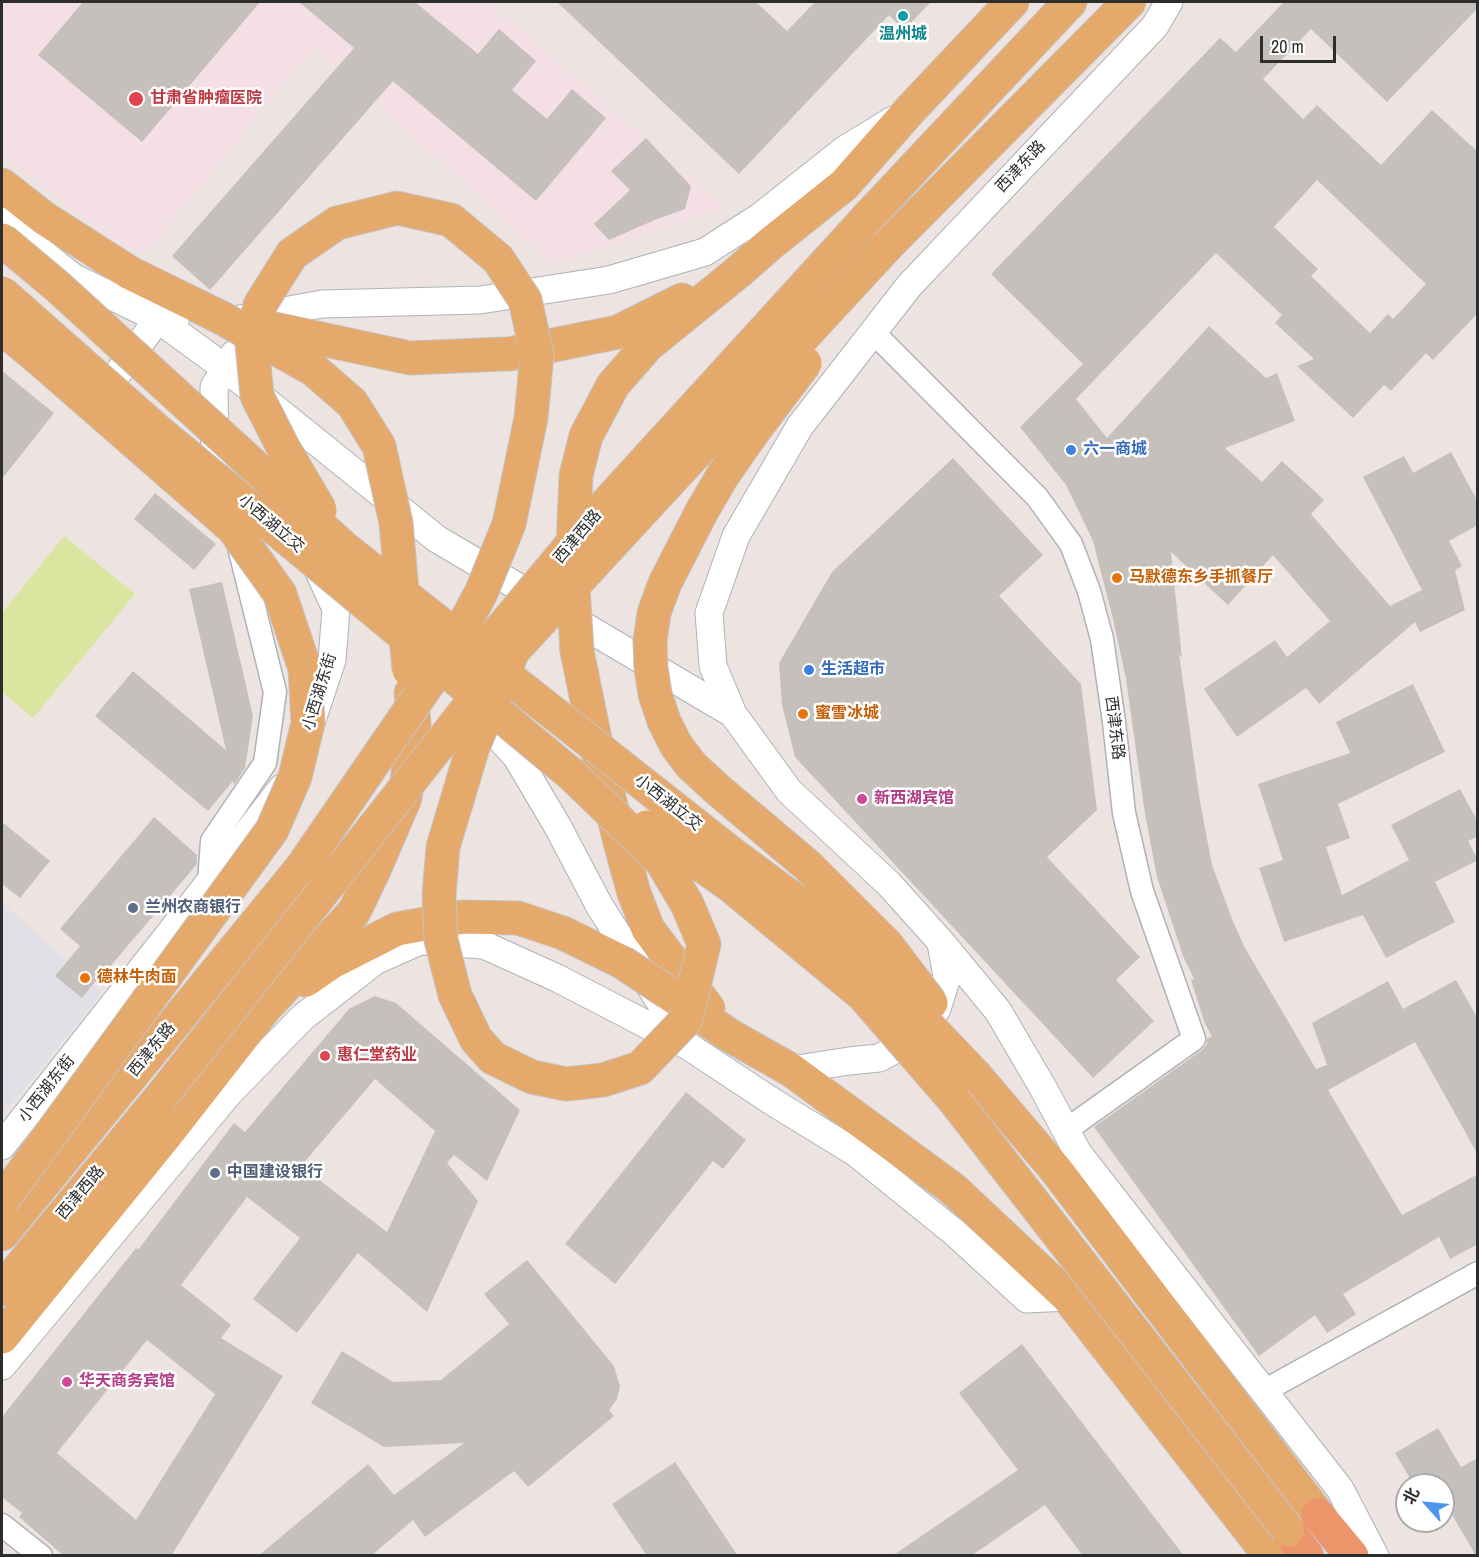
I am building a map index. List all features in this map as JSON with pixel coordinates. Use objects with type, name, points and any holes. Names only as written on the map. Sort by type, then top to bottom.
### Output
[{"type":"highway","points":[[1318,1515],[1352,1556]]},
{"type":"main road","points":[[729,1035],[648,929],[634,892],[597,749],[577,651],[572,570],[576,475],[586,436],[614,385],[648,345],[844,185],[910,110],[1012,2]]},
{"type":"main road","name":"西津西路","points":[[302,867],[597,514],[867,218],[1070,2]]},
{"type":"main road","points":[[1129,2],[1050,81],[965,176],[831,330],[747,440],[718,484],[665,583],[654,613],[650,641],[651,668],[655,694],[664,721],[691,765],[807,866],[887,945],[938,1013],[976,1076],[1056,1170],[1318,1515]]},
{"type":"main road","name":"西津西路","points":[[2,1289],[160,1098],[513,651],[886,247],[1050,81]]},
{"type":"main road","points":[[2,185],[44,218],[130,273],[222,318],[314,370],[352,403],[379,446],[396,523],[414,723],[405,798],[354,912],[265,1008],[165,1136],[2,1337]]},
{"type":"main road","points":[[302,867],[445,659],[481,592],[509,524],[531,418],[537,354],[525,300],[498,259],[451,220],[397,208],[337,223],[292,254],[260,305],[252,345],[258,396],[294,467],[343,547]]},
{"type":"main road","name":"小西湖立交","points":[[2,240],[57,286],[343,547],[731,852],[839,933],[976,1076]]},
{"type":"main road","points":[[222,318],[410,358],[505,354],[618,332],[737,273]]},
{"type":"main road","name":"小西湖立交","points":[[2,293],[159,432],[572,774]]},
{"type":"main road","points":[[2,328],[232,528],[280,594],[305,669],[308,723],[295,777],[272,830],[2,1201]]},
{"type":"main road","points":[[513,651],[473,747],[443,847],[440,894],[441,940],[455,994],[476,1039],[493,1058],[532,1077],[566,1084],[603,1080],[640,1068],[686,1020],[704,944],[687,904],[662,862],[572,774]]},
{"type":"main road","points":[[572,774],[731,886],[862,995],[954,1100],[1289,1547]]},
{"type":"main road","name":"西津东路","points":[[2,1234],[302,867]]},
{"type":"main road","points":[[265,1008],[332,962],[397,929],[463,916],[519,918],[563,933],[622,962],[729,1035],[791,1070],[953,1189],[1068,1297],[1289,1547]]},
{"type":"street","name":"西津东路","points":[[733,714],[713,666],[709,613],[736,536],[800,426],[909,286],[1155,26],[1169,2]]},
{"type":"street","points":[[158,320],[213,324],[322,304],[480,300],[609,280],[705,252],[761,216],[844,150],[910,110]]},
{"type":"street","points":[[2,221],[73,278],[158,320],[225,368],[437,539],[733,714],[789,791],[889,884],[998,1011],[1078,1153],[1340,1489],[1375,1556]]},
{"type":"street","name":"小西湖东街","points":[[2,284],[215,459],[302,534],[336,609],[332,660],[304,744],[281,789],[2,1146]]},
{"type":"street","points":[[209,883],[212,841],[265,763],[275,692],[215,459],[214,387],[241,343],[284,311]]},
{"type":"street","points":[[116,377],[158,320]]},
{"type":"street","name":"西津东路","points":[[873,332],[1037,497],[1071,544],[1089,591],[1102,639],[1124,813],[1129,836],[1142,891],[1194,1039],[1066,1130]]},
{"type":"street","points":[[302,534],[463,698],[516,756],[558,827],[598,905],[688,1047]]},
{"type":"street","points":[[2,1366],[229,1093],[303,1017],[375,961],[420,941],[484,945],[557,978],[688,1047],[856,1153],[956,1233],[1027,1299],[1068,1297]]},
{"type":"street","points":[[791,1070],[890,1052],[915,1038],[937,1009],[947,977],[941,942]]},
{"type":"street","points":[[229,1093],[265,1008]]},
{"type":"street","points":[[1264,1391],[1478,1273]]},
{"type":"street","points":[[2,1525],[41,1556]]},
{"type":"shaded area","name":"甘肃省肿瘤医院","points":[[2,2],[488,2],[726,208],[553,264],[314,46],[145,255],[87,221],[2,152]]},
{"type":"shaded area","points":[[2,902],[102,993],[2,1116]]},
{"type":"green space","points":[[64,536],[135,594],[33,718],[2,692],[2,613]]},
{"type":"building","points":[[83,2],[260,2],[142,142],[38,55]]},
{"type":"building","points":[[299,2],[415,2],[478,54],[499,29],[536,61],[512,90],[547,119],[572,89],[606,118],[536,201],[393,81],[210,290],[172,256],[354,48]]},
{"type":"building","points":[[557,2],[756,2],[787,31],[815,2],[931,2],[904,30],[889,15],[739,174]]},
{"type":"building","points":[[1284,2],[1478,2],[1478,8],[1387,102],[1311,29],[1263,79],[1303,119],[1317,105],[1381,165],[1432,110],[1478,152],[1478,313],[1433,360],[1426,353],[1391,391],[1384,385],[1353,418],[1297,366],[1314,359],[1275,323],[1282,315],[1216,253],[1076,399],[1107,438],[1209,326],[1266,378],[1277,373],[1295,421],[1225,448],[1262,482],[1282,461],[1324,500],[1311,514],[1390,606],[1422,590],[1363,477],[1404,456],[1413,473],[1451,452],[1478,502],[1478,525],[1449,541],[1462,566],[1455,570],[1465,610],[1420,632],[1415,622],[1319,704],[1306,688],[1237,737],[1204,689],[1275,640],[1287,657],[1330,621],[1273,555],[1228,605],[1171,552],[1182,658],[1179,654],[1200,802],[1212,865],[1245,948],[1316,1069],[1327,1065],[1312,1023],[1388,981],[1403,1009],[1456,980],[1478,1019],[1478,1155],[1415,1042],[1328,1090],[1402,1215],[1478,1174],[1478,1244],[1450,1259],[1439,1237],[1343,1294],[1356,1314],[1327,1333],[1315,1315],[1259,1356],[1094,1127],[1202,1050],[1207,1044],[1207,1039],[1212,1036],[1205,1024],[1191,980],[1194,979],[1183,956],[1157,877],[1145,814],[1126,679],[1093,541],[1066,485],[1020,427],[1083,364],[991,274],[1220,38],[1236,52]],"holes":[[[1317,180],[1426,284],[1393,319],[1388,314],[1370,333],[1311,276],[1318,269],[1274,227]]]},
{"type":"building","points":[[646,138],[691,186],[685,209],[609,240],[594,224],[630,190],[611,171]]},
{"type":"building","points":[[2,371],[54,413],[2,479]]},
{"type":"building","points":[[953,458],[1043,555],[999,596],[1081,684],[1097,810],[1047,857],[1140,957],[1116,980],[1154,1021],[1093,1078],[795,757],[782,705],[779,663],[832,572]]},
{"type":"building","points":[[155,493],[216,544],[194,570],[134,519]]},
{"type":"building","points":[[222,582],[253,716],[245,768],[234,785],[233,781],[208,811],[95,716],[133,671],[226,750],[189,589]]},
{"type":"building","points":[[1413,684],[1445,752],[1338,804],[1350,838],[1326,847],[1342,895],[1409,860],[1391,825],[1460,789],[1478,822],[1478,836],[1468,841],[1478,860],[1435,882],[1455,922],[1386,958],[1363,915],[1284,942],[1259,868],[1283,860],[1258,784],[1350,753],[1336,722]]},
{"type":"building","points":[[154,817],[197,855],[197,864],[82,998],[55,976],[80,946],[60,929]]},
{"type":"building","points":[[2,822],[50,861],[20,898],[2,884]]},
{"type":"building","points":[[375,996],[396,1003],[520,1110],[487,1181],[454,1155],[447,1163],[478,1201],[427,1312],[358,1253],[297,1333],[253,1299],[300,1238],[247,1197],[181,1285],[231,1325],[221,1338],[283,1376],[171,1556],[64,1556],[19,1517],[22,1513],[2,1497],[2,1417],[136,1248],[138,1250],[234,1123],[245,1132],[349,1009]],"holes":[[[375,1079],[435,1131],[387,1232],[301,1166]],[[147,1340],[215,1394],[136,1520],[57,1453]]]},
{"type":"building","points":[[686,1092],[746,1140],[723,1169],[713,1161],[615,1284],[565,1244]]},
{"type":"building","points":[[527,1260],[614,1366],[620,1386],[617,1399],[609,1410],[614,1416],[528,1487],[514,1471],[425,1537],[413,1520],[371,1556],[258,1556],[368,1464],[394,1495],[464,1443],[384,1447],[311,1403],[342,1351],[393,1382],[441,1380],[509,1324],[484,1294]]},
{"type":"building","points":[[1022,1344],[1184,1556],[1083,1556],[1045,1505],[971,1556],[892,1556],[1018,1470],[959,1393]]},
{"type":"building","points":[[1438,1428],[1461,1467],[1478,1458],[1478,1556],[1455,1520],[1455,1473],[1407,1473],[1395,1453]]},
{"type":"building","points":[[675,1462],[738,1556],[647,1556],[612,1504]]},
{"type":"place","name":"温州城","points":[[903,16]]},
{"type":"place","name":"甘肃省肿瘤医院","points":[[136,99]]},
{"type":"place","name":"六一商城","points":[[1071,450]]},
{"type":"place","name":"马默德东乡手抓餐厅","points":[[1117,578]]},
{"type":"place","name":"生活超市","points":[[809,670]]},
{"type":"place","name":"蜜雪冰城","points":[[803,714]]},
{"type":"place","name":"新西湖宾馆","points":[[862,799]]},
{"type":"place","name":"兰州农商银行","points":[[133,908]]},
{"type":"place","name":"德林牛肉面","points":[[85,978]]},
{"type":"place","name":"惠仁堂药业","points":[[325,1056]]},
{"type":"place","name":"中国建设银行","points":[[215,1173]]},
{"type":"place","name":"华天商务宾馆","points":[[67,1382]]}]
